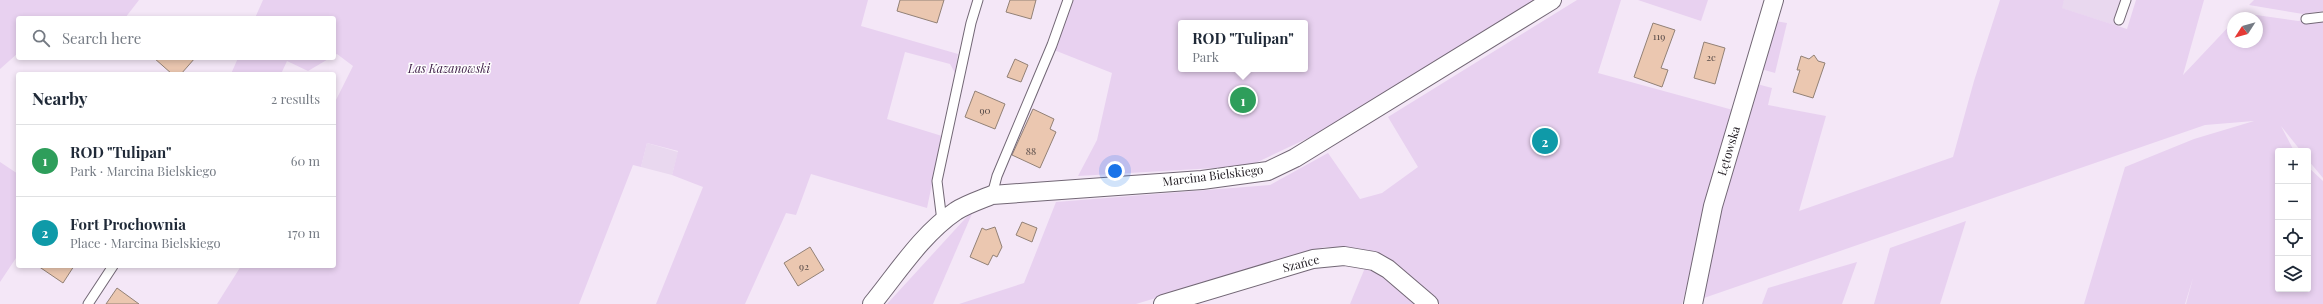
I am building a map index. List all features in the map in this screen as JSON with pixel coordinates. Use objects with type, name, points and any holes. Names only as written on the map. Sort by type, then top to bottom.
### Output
[{"type":"street","name":"Marcina Bielskiego","points":[[872,304],[914,251],[942,221],[958,210],[992,195],[1202,180],[1268,171],[1295,158],[1552,0]]},
{"type":"street","name":"Łętowska","points":[[1693,304],[1713,206],[1774,0]]},
{"type":"street","name":"Szańce","points":[[1163,304],[1313,259],[1344,256],[1374,261],[1388,269],[1430,304]]},
{"type":"lane","points":[[942,221],[937,181],[971,22],[978,0]]},
{"type":"lane","points":[[992,195],[997,176],[1052,45],[1068,0]]},
{"type":"lane","points":[[2119,20],[2126,0]]},
{"type":"lane","points":[[2306,19],[2323,17]]},
{"type":"lane","points":[[88,304],[111,268]]},
{"type":"shaded area","points":[[2064,0],[2125,0],[2117,26],[2061,8]]},
{"type":"shaded area","points":[[647,143],[678,152],[672,175],[641,167]]},
{"type":"green space","points":[[0,0],[139,0],[127,16],[16,16],[16,55],[0,69]]},
{"type":"green space","name":"Las Kazanowski","points":[[263,0],[868,0],[861,26],[958,54],[955,73],[950,64],[905,52],[887,119],[942,136],[927,208],[811,174],[796,215],[786,213],[745,304],[656,304],[703,187],[672,175],[678,151],[647,143],[641,167],[633,165],[579,304],[217,304],[240,268],[336,268],[336,100],[353,66],[336,54],[336,16],[256,16]]},
{"type":"green space","points":[[1072,0],[1538,0],[1355,116],[1249,166],[1078,176],[1097,140],[1112,73],[1054,50]]},
{"type":"green space","points":[[1577,0],[1621,0],[1598,73],[1733,110],[1682,304],[1440,304],[1378,255],[1358,248],[1324,247],[1136,304],[959,304],[1024,283],[1056,202],[1270,185],[1328,153],[1360,199],[1382,193],[1418,167],[1388,117]]},
{"type":"green space","points":[[1638,0],[1708,0],[1701,21]]},
{"type":"green space","points":[[2000,0],[2064,0],[2062,8],[2127,29],[2136,0],[2204,0],[2183,75],[2227,28],[2227,48],[2263,48],[2263,16],[2298,21],[2323,18],[2323,178],[2311,164],[2311,148],[2299,148],[2281,126],[2292,148],[2275,148],[2275,292],[2311,292],[2311,170],[2323,181],[2323,304],[2186,304],[2193,278],[2185,304],[2084,304],[2125,167],[2194,139],[2254,121],[2205,125],[1701,299],[1711,241],[1757,84],[1772,88],[1768,105],[1826,116],[1799,211],[1953,157],[1974,81]]},
{"type":"green space","points":[[2254,0],[2323,0],[2323,11],[2303,14],[2249,5]]},
{"type":"green space","points":[[1775,21],[1787,23],[1775,73],[1761,69]]},
{"type":"green space","points":[[237,60],[327,60],[308,71],[287,61],[282,72],[232,72]]},
{"type":"green space","points":[[0,162],[16,173],[16,258],[0,282]]},
{"type":"green space","points":[[974,209],[933,304],[887,304]]},
{"type":"green space","points":[[1966,221],[1940,304],[1874,304],[1890,248]]},
{"type":"green space","points":[[1857,262],[1842,304],[1762,304],[1768,288]]},
{"type":"green space","points":[[1367,263],[1420,304],[1350,304]]},
{"type":"building","points":[[900,0],[944,0],[937,23],[897,11]]},
{"type":"building","points":[[1010,0],[1036,0],[1031,19],[1006,12]]},
{"type":"building","points":[[1653,23],[1675,30],[1661,68],[1668,70],[1662,87],[1634,77]]},
{"type":"building","points":[[1704,42],[1725,48],[1715,84],[1694,78]]},
{"type":"building","points":[[1814,55],[1818,61],[1825,63],[1813,98],[1793,92],[1800,70],[1797,70],[1801,56],[1809,59]]},
{"type":"building","points":[[1015,59],[1028,65],[1021,82],[1007,77]]},
{"type":"building","points":[[156,60],[193,60],[183,72],[170,72]]},
{"type":"building","points":[[975,91],[1005,104],[995,129],[965,117]]},
{"type":"building","points":[[1033,109],[1054,119],[1050,129],[1056,132],[1040,168],[1012,155]]},
{"type":"building","points":[[1022,222],[1037,228],[1032,242],[1016,235]]},
{"type":"building","points":[[995,227],[1002,247],[997,257],[993,255],[988,265],[970,257],[982,228],[986,230]]},
{"type":"building","points":[[810,247],[824,270],[798,286],[784,263]]},
{"type":"building","points":[[41,268],[73,268],[63,283]]},
{"type":"building","points":[[117,288],[139,304],[106,304]]},
{"type":"place","name":"ROD \"Tulipan\"","points":[[1243,100]]},
{"type":"place","name":"Fort Prochownia","points":[[1545,141]]}]
